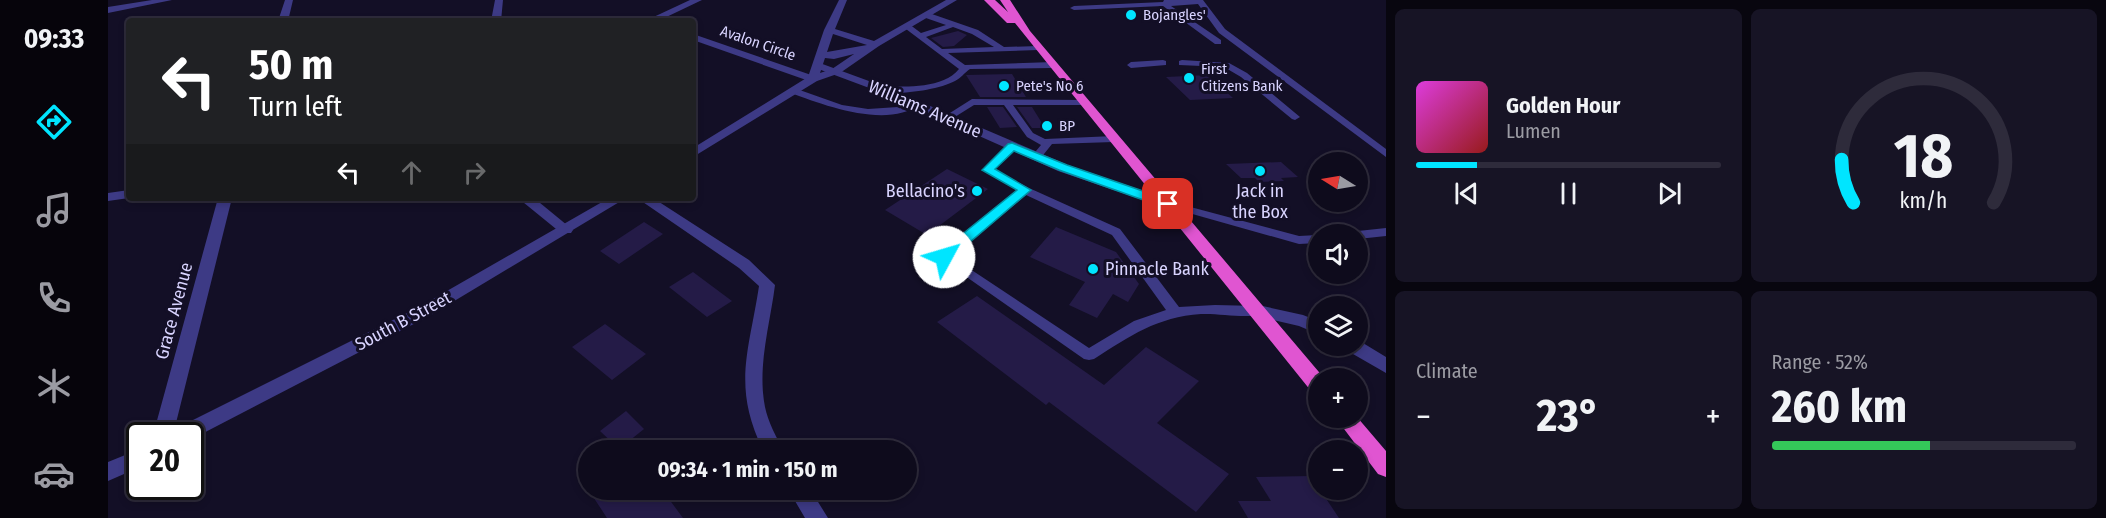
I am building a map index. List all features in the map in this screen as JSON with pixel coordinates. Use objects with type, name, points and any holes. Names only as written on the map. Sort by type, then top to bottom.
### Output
[{"type":"highway","points":[[989,0],[1026,33]]},
{"type":"highway","points":[[1005,0],[1038,48],[1308,373]]},
{"type":"highway","points":[[1354,428],[1386,467]]},
{"type":"street","points":[[108,10],[168,0]]},
{"type":"street","points":[[284,18],[289,0]]},
{"type":"street","points":[[496,18],[499,0]]},
{"type":"street","points":[[657,18],[698,0]]},
{"type":"street","points":[[813,79],[829,30],[843,0]]},
{"type":"street","points":[[696,151],[813,79],[836,71],[875,44],[953,0]]},
{"type":"street","points":[[829,30],[875,44]]},
{"type":"street","name":"Avalon Circle","points":[[696,38],[813,79]]},
{"type":"street","points":[[819,60],[875,44]]},
{"type":"street","name":"Williams Avenue","points":[[819,60],[836,71],[1036,156],[1168,204]]},
{"type":"street","points":[[108,197],[126,194]]},
{"type":"street","name":"Grace Avenue","points":[[166,422],[224,201]]},
{"type":"street","points":[[529,201],[566,230]]},
{"type":"street","name":"South B Street","points":[[204,424],[425,311],[614,201]]},
{"type":"street","points":[[649,201],[744,264],[767,285],[763,316],[754,352],[752,385],[762,432],[767,440]]},
{"type":"street","points":[[1258,311],[1308,323]]},
{"type":"street","points":[[1368,355],[1386,366]]},
{"type":"street","points":[[108,472],[126,463]]},
{"type":"street","points":[[805,500],[817,518]]},
{"type":"lane","points":[[1074,8],[1200,1],[1222,30],[1386,154]]},
{"type":"lane","points":[[1167,2],[1194,27],[1218,42]]},
{"type":"lane","points":[[926,15],[975,32],[1001,48]]},
{"type":"lane","points":[[921,36],[952,25]]},
{"type":"lane","points":[[906,26],[964,69],[1053,65]]},
{"type":"lane","points":[[942,51],[1038,48]]},
{"type":"lane","points":[[1131,65],[1163,63]]},
{"type":"lane","points":[[1182,63],[1226,65],[1244,75],[1295,117]]},
{"type":"lane","points":[[884,90],[947,83],[960,76],[964,69]]},
{"type":"lane","points":[[794,91],[858,112],[890,112],[916,104]]},
{"type":"lane","points":[[947,118],[972,102],[1083,102]]},
{"type":"lane","points":[[1007,102],[1030,135],[1047,144]]},
{"type":"lane","points":[[1036,156],[1049,141],[1114,139]]},
{"type":"lane","points":[[1012,146],[988,170],[1025,190],[1116,232],[1175,312]]},
{"type":"lane","points":[[1025,190],[944,257],[1089,355],[1144,322],[1175,312],[1199,309],[1258,311]]},
{"type":"lane","points":[[1168,204],[1299,240],[1308,240]]},
{"type":"lane","points":[[1368,235],[1386,232]]},
{"type":"building","points":[[958,31],[967,35],[954,46],[943,47],[931,38]]},
{"type":"building","points":[[1012,74],[1026,97],[980,97],[966,75]]},
{"type":"building","name":"First Citizens Bank","points":[[1208,75],[1233,98],[1190,100],[1166,77]]},
{"type":"building","points":[[987,107],[1003,107],[1017,127],[1000,128]]},
{"type":"building","points":[[1017,107],[1032,107],[1045,128],[1032,128]]},
{"type":"building","name":"Jack in the Box","points":[[1281,162],[1298,177],[1281,178],[1284,181],[1259,182],[1255,178],[1241,178],[1226,164]]},
{"type":"building","points":[[947,169],[988,189],[927,235],[885,210]]},
{"type":"building","points":[[644,222],[663,234],[619,264],[600,251]]},
{"type":"building","name":"Pinnacle Bank","points":[[1056,227],[1116,252],[1139,284],[1128,302],[1113,294],[1097,318],[1069,305],[1085,282],[1030,257]]},
{"type":"building","points":[[693,272],[732,301],[707,317],[669,287]]},
{"type":"building","points":[[977,296],[1104,385],[1146,347],[1199,381],[1157,423],[1229,474],[1196,512],[1049,402],[1046,405],[937,322]]},
{"type":"building","points":[[605,324],[646,354],[612,380],[572,347]]},
{"type":"building","points":[[626,411],[644,429],[630,440],[610,440],[600,431]]},
{"type":"building","points":[[1308,476],[1308,500],[1327,500],[1339,518],[1248,518],[1238,501],[1271,501],[1256,477]]},
{"type":"building","points":[[595,500],[670,500],[683,518],[607,518]]},
{"type":"place","name":"Bojangles'","points":[[1131,15]]},
{"type":"place","name":"First Citizens Bank","points":[[1189,78]]},
{"type":"place","name":"Pete's No 6","points":[[1004,86]]},
{"type":"place","name":"BP","points":[[1047,126]]},
{"type":"place","name":"Jack in the Box","points":[[1260,171]]},
{"type":"place","name":"Bellacino's","points":[[977,191]]},
{"type":"place","name":"Pinnacle Bank","points":[[1093,269]]},
{"type":"route","points":[[944,257],[1025,190],[988,170],[1012,146],[1063,168],[1168,204]]}]
